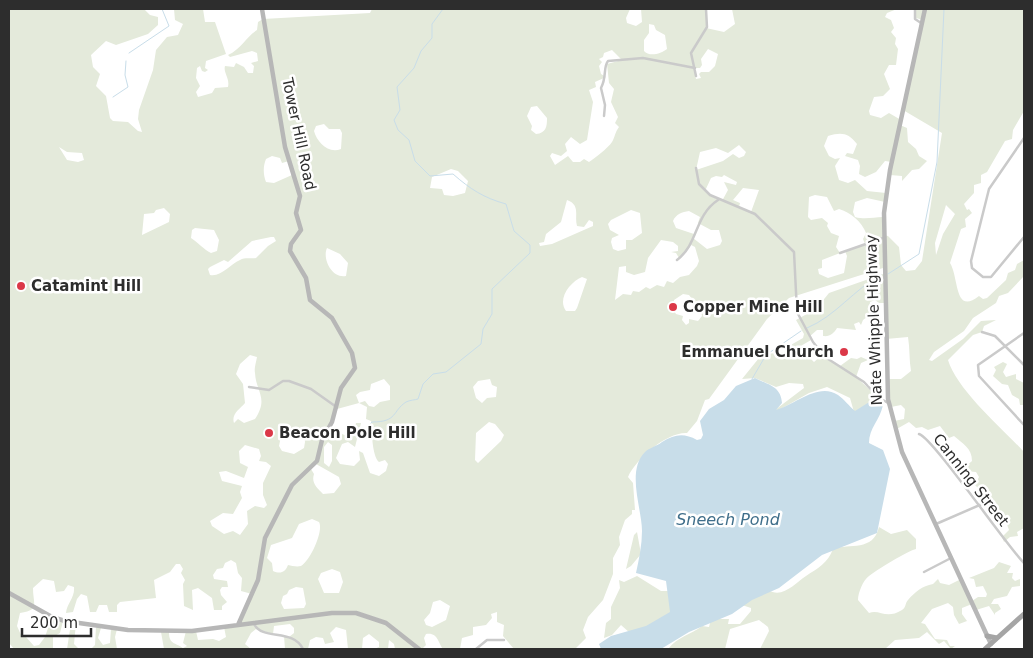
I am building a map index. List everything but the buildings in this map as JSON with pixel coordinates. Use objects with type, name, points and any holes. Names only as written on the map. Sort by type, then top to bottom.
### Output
[{"type":"main road","points":[[985,649],[1024,615]]},
{"type":"main road","points":[[987,636],[998,638]]},
{"type":"street","name":"Tower Hill Road","points":[[238,626],[258,580],[265,538],[292,485],[317,461],[321,442],[331,423],[341,388],[353,373],[355,365],[352,353],[330,315],[310,300],[306,278],[290,254],[291,244],[301,230],[296,213],[301,198],[286,147],[262,9]]},
{"type":"street","points":[[696,76],[691,53],[707,27],[706,9]]},
{"type":"street","points":[[915,9],[915,19],[921,23]]},
{"type":"street","name":"Nate Whipple Highway","points":[[924,9],[887,185],[883,238],[889,403],[902,452],[991,644]]},
{"type":"street","points":[[604,116],[605,105],[601,88],[606,80],[605,65],[608,61],[643,58],[695,68]]},
{"type":"street","points":[[1024,138],[988,189],[971,261],[972,268],[983,277],[991,277],[1024,237]]},
{"type":"street","points":[[696,168],[699,184],[710,195],[718,200],[754,213],[793,250],[796,258],[795,288],[797,312],[813,342],[824,357],[864,382],[878,397],[889,403]]},
{"type":"street","points":[[678,260],[690,246],[701,216],[718,200]]},
{"type":"street","points":[[840,253],[883,238]]},
{"type":"street","points":[[982,332],[995,336],[1024,365]]},
{"type":"street","points":[[1024,333],[978,365],[977,373],[1024,425]]},
{"type":"street","points":[[249,387],[269,390],[282,381],[289,381],[311,389],[335,406]]},
{"type":"street","name":"Canning Street","points":[[919,434],[923,435],[946,463],[1005,542],[1024,563]]},
{"type":"street","points":[[936,524],[989,501]]},
{"type":"street","points":[[924,572],[951,558]]},
{"type":"street","points":[[9,592],[51,617],[79,624],[178,632],[341,612],[360,613],[386,623],[419,649]]},
{"type":"street","points":[[254,624],[261,631],[294,638],[303,649]]},
{"type":"street","points":[[476,649],[487,640],[504,640]]},
{"type":"green space","points":[[9,9],[144,9],[150,15],[158,17],[158,25],[148,34],[116,45],[106,41],[91,55],[93,67],[100,74],[96,86],[106,96],[110,118],[113,121],[128,122],[138,131],[142,132],[138,119],[139,110],[153,70],[156,50],[167,37],[178,35],[183,24],[175,20],[174,9],[203,9],[205,22],[215,22],[226,54],[206,61],[205,68],[208,70],[205,72],[202,71],[200,66],[197,68],[196,78],[200,86],[196,92],[198,97],[212,93],[215,88],[228,87],[225,66],[234,67],[236,63],[244,67],[248,73],[253,73],[254,66],[251,63],[258,61],[257,53],[252,51],[230,57],[228,55],[257,30],[258,22],[263,19],[370,13],[372,9],[630,9],[626,18],[627,23],[636,26],[642,22],[641,9],[706,9],[706,28],[724,32],[735,24],[732,9],[897,9],[887,13],[885,17],[891,20],[894,28],[891,32],[896,38],[895,44],[898,49],[896,65],[889,65],[884,74],[890,89],[883,96],[874,97],[869,111],[870,115],[881,118],[889,113],[901,120],[900,125],[907,128],[908,142],[916,149],[919,156],[927,161],[919,169],[912,170],[902,181],[902,176],[890,175],[892,162],[885,161],[876,172],[865,177],[859,174],[860,166],[858,160],[845,156],[847,153],[853,154],[857,144],[851,138],[841,134],[828,136],[824,146],[829,156],[835,159],[840,158],[835,166],[839,180],[848,183],[855,180],[867,191],[886,193],[885,202],[867,198],[855,202],[853,212],[855,217],[859,218],[883,217],[883,235],[888,236],[899,247],[901,265],[906,271],[915,270],[922,261],[942,133],[903,110],[923,20],[916,18],[914,9],[1024,9],[1024,111],[1013,130],[1012,139],[1005,141],[987,172],[981,175],[981,183],[974,185],[974,193],[964,204],[967,210],[969,209],[972,213],[965,219],[966,227],[961,229],[950,263],[961,298],[965,301],[971,301],[979,296],[983,299],[987,298],[1006,280],[1008,273],[1015,270],[1017,264],[1024,260],[1024,276],[1008,293],[999,296],[996,303],[973,318],[964,331],[934,352],[929,360],[932,361],[963,339],[981,321],[996,320],[984,326],[982,332],[973,335],[948,360],[953,372],[970,396],[1024,452],[1024,528],[1017,532],[1018,536],[1010,537],[1004,542],[1002,537],[1009,530],[1006,521],[1002,513],[995,512],[997,505],[994,501],[989,500],[990,496],[985,493],[987,489],[985,486],[978,488],[975,485],[979,477],[976,472],[965,471],[964,468],[972,461],[972,457],[969,449],[964,444],[954,436],[949,438],[940,426],[928,430],[922,427],[916,428],[909,422],[895,430],[894,421],[904,419],[905,409],[901,405],[891,407],[888,379],[901,379],[911,371],[908,337],[886,339],[885,303],[879,303],[875,300],[870,302],[869,310],[871,314],[863,320],[861,325],[859,322],[854,324],[856,330],[837,328],[832,334],[823,336],[823,330],[817,330],[809,337],[811,340],[799,347],[799,354],[805,359],[809,357],[814,362],[822,355],[840,366],[851,358],[857,359],[861,357],[868,360],[861,363],[856,377],[882,401],[873,400],[863,410],[854,412],[850,398],[827,387],[809,393],[779,410],[775,410],[804,388],[803,384],[789,383],[776,387],[755,378],[742,379],[759,358],[766,354],[788,352],[789,346],[803,338],[804,334],[796,320],[816,309],[829,293],[883,274],[883,268],[789,298],[767,319],[709,399],[705,400],[697,421],[687,433],[670,437],[661,442],[638,462],[628,477],[633,483],[635,510],[632,510],[632,514],[625,520],[619,537],[620,545],[613,558],[613,574],[603,600],[588,617],[583,630],[586,638],[575,649],[514,649],[503,636],[504,625],[497,622],[497,612],[491,614],[492,618],[486,625],[473,627],[473,635],[462,638],[460,649],[443,649],[435,636],[426,634],[424,638],[426,645],[422,649],[395,649],[394,644],[389,640],[388,649],[374,649],[379,647],[379,642],[369,634],[363,638],[362,649],[348,649],[346,630],[336,627],[330,633],[334,642],[325,644],[323,638],[316,637],[310,640],[308,649],[285,649],[284,636],[289,637],[294,633],[294,628],[290,624],[274,626],[273,634],[256,629],[251,633],[245,644],[251,649],[164,649],[161,632],[169,632],[171,641],[183,648],[187,646],[183,643],[186,631],[196,631],[198,640],[213,639],[219,641],[226,637],[224,627],[237,625],[252,594],[241,591],[242,578],[238,573],[236,563],[231,560],[225,563],[223,568],[217,569],[213,575],[214,579],[227,581],[228,587],[222,587],[220,590],[221,595],[227,602],[222,606],[222,610],[214,610],[212,598],[198,588],[192,590],[193,610],[184,606],[183,584],[185,580],[181,573],[183,569],[180,564],[176,564],[170,572],[154,580],[156,598],[120,602],[117,605],[117,612],[109,612],[107,605],[99,605],[96,612],[90,612],[87,596],[81,594],[77,599],[73,612],[66,613],[74,587],[68,585],[64,591],[56,592],[54,581],[43,579],[33,588],[33,608],[20,613],[17,626],[21,635],[26,637],[34,646],[39,645],[45,637],[52,616],[63,621],[60,633],[53,637],[53,649],[14,649],[9,643]],"holes":[[[649,24],[654,25],[656,30],[665,35],[667,49],[655,54],[644,51],[644,40],[649,33]],[[708,49],[718,54],[715,66],[709,72],[701,72],[699,74],[701,78],[696,79],[694,68],[700,68],[702,65],[701,59]],[[612,50],[622,60],[607,64],[609,83],[614,89],[611,102],[618,117],[615,123],[619,127],[610,144],[589,162],[584,159],[580,162],[573,162],[568,156],[555,165],[550,156],[552,153],[561,156],[567,151],[565,144],[571,137],[580,144],[587,140],[593,102],[589,90],[596,87],[595,82],[606,77],[601,74],[599,66],[602,62],[599,59],[603,57],[604,53]],[[537,106],[547,118],[546,127],[544,131],[536,134],[531,130],[532,126],[527,116],[531,107]],[[324,124],[329,129],[340,129],[342,133],[341,149],[332,150],[320,143],[314,131],[316,126]],[[739,145],[746,152],[744,156],[739,158],[733,154],[723,161],[696,170],[700,152],[716,148],[728,153]],[[59,147],[67,152],[82,153],[84,160],[78,162],[67,160]],[[272,156],[280,158],[282,163],[289,161],[292,175],[274,183],[266,182],[264,167],[266,159]],[[451,169],[458,171],[468,181],[465,193],[453,196],[444,195],[442,189],[430,188],[432,177]],[[724,175],[737,182],[736,185],[724,182],[728,190],[722,201],[710,196],[705,191],[711,178],[716,176],[722,177]],[[743,188],[759,190],[751,212],[739,207],[740,203],[733,200]],[[815,195],[827,197],[834,211],[839,209],[851,215],[859,221],[866,233],[863,239],[865,244],[845,251],[847,256],[844,273],[828,278],[819,274],[818,269],[822,268],[822,260],[840,253],[836,247],[839,236],[831,233],[827,226],[828,223],[822,218],[811,220],[808,217],[809,197]],[[567,200],[576,208],[577,226],[584,227],[589,220],[593,222],[593,226],[552,244],[540,246],[539,243],[544,242],[546,234],[561,222]],[[946,205],[955,214],[943,234],[936,255],[935,243]],[[164,208],[170,214],[169,222],[142,235],[144,214],[154,213],[156,210]],[[631,210],[640,213],[642,233],[632,240],[626,240],[626,249],[618,251],[613,249],[611,242],[612,238],[619,235],[610,230],[608,224],[611,220]],[[689,211],[700,217],[698,223],[711,230],[719,230],[722,241],[720,245],[707,249],[693,238],[694,234],[676,228],[673,221],[680,214]],[[195,228],[214,230],[219,240],[217,251],[211,253],[191,238],[192,230]],[[271,237],[274,237],[276,241],[256,258],[242,259],[218,274],[210,275],[208,269],[224,260],[228,262],[252,241]],[[661,240],[673,242],[678,246],[678,251],[671,252],[676,253],[679,258],[691,245],[695,247],[699,261],[689,275],[680,277],[673,283],[667,281],[664,287],[657,285],[650,289],[646,287],[639,292],[633,291],[631,295],[623,294],[615,300],[619,267],[626,266],[626,272],[634,275],[645,272],[648,258]],[[327,248],[340,254],[348,263],[346,276],[336,274],[329,267],[326,257]],[[582,277],[587,279],[575,311],[566,311],[563,301],[566,291],[577,279]],[[683,294],[689,295],[696,304],[700,305],[702,316],[698,321],[689,319],[689,323],[686,325],[682,320],[683,316],[676,314],[673,309],[674,300]],[[250,355],[257,357],[255,371],[261,395],[261,406],[255,419],[244,423],[238,419],[234,423],[235,414],[245,403],[243,384],[236,374],[240,364]],[[384,379],[390,386],[390,400],[380,402],[374,407],[369,406],[365,401],[359,403],[356,395],[370,390],[371,384]],[[490,379],[492,385],[497,387],[496,397],[487,398],[482,403],[476,398],[473,387],[478,381]],[[359,403],[367,407],[366,419],[371,421],[375,455],[379,462],[385,460],[388,464],[386,471],[379,476],[370,473],[363,453],[359,451],[360,460],[354,466],[340,464],[336,458],[342,444],[348,442],[355,447],[361,423],[356,423],[354,431],[347,436],[329,427],[337,409]],[[489,422],[495,424],[504,435],[501,441],[478,463],[475,460],[476,433]],[[303,427],[304,448],[294,454],[282,451],[279,446],[282,431],[292,432]],[[328,442],[332,445],[332,461],[329,467],[324,463],[324,447]],[[245,445],[259,449],[261,456],[259,461],[266,462],[271,466],[263,483],[263,495],[267,505],[264,508],[255,506],[247,511],[248,524],[240,535],[233,531],[224,534],[212,526],[210,521],[223,513],[233,514],[242,498],[240,492],[242,486],[222,481],[219,472],[226,471],[244,478],[248,467],[240,463],[239,451]],[[316,464],[339,477],[341,484],[334,493],[323,494],[313,480],[314,474],[311,469]],[[312,519],[319,522],[320,532],[318,539],[305,563],[301,566],[288,565],[280,573],[273,571],[272,563],[267,558],[271,545],[292,538],[299,524]],[[332,569],[340,572],[343,582],[339,593],[324,593],[318,579],[321,573]],[[296,587],[303,588],[306,604],[304,608],[284,609],[281,603],[283,596],[289,590]],[[440,600],[450,606],[446,620],[432,627],[426,625],[424,620],[430,613],[433,602]]]},
{"type":"green space","points":[[1003,362],[1007,364],[1003,372],[1006,377],[1016,374],[1016,379],[1024,383],[1024,405],[1020,405],[1019,399],[1012,395],[1008,385],[1002,384],[993,376],[996,370],[994,367]]},
{"type":"green space","points":[[879,527],[891,534],[907,530],[916,539],[916,549],[885,566],[865,580],[858,600],[869,613],[896,613],[905,607],[907,601],[916,592],[925,586],[933,584],[938,579],[940,583],[949,585],[961,579],[972,601],[978,597],[986,597],[987,594],[983,586],[976,587],[974,579],[969,578],[994,568],[999,562],[1011,566],[1007,573],[1013,573],[1012,578],[1015,581],[1020,579],[1020,586],[1012,587],[1007,596],[994,599],[991,604],[998,604],[1001,609],[995,615],[989,606],[976,610],[972,604],[962,608],[962,614],[967,621],[959,624],[954,615],[953,607],[948,603],[932,609],[921,623],[925,624],[935,639],[947,640],[950,646],[955,646],[951,649],[944,641],[939,644],[927,632],[919,638],[895,640],[885,649],[760,649],[769,631],[768,627],[759,620],[730,629],[725,649],[668,649],[676,641],[702,626],[709,627],[711,619],[729,619],[728,624],[740,624],[751,611],[751,608],[742,605],[768,590],[779,593],[789,589],[822,565],[833,549],[866,543],[872,540]]},
{"type":"green space","points":[[637,532],[641,554],[626,569],[634,535]]},
{"type":"green space","points":[[637,576],[661,591],[671,591],[677,617],[630,633],[621,625],[612,635],[604,638],[606,623],[611,619],[611,607],[620,588],[619,580],[624,582]]},
{"type":"green space","points":[[71,623],[76,623],[74,644],[79,649],[67,649]]},
{"type":"green space","points":[[96,627],[101,628],[98,638],[103,645],[110,643],[111,629],[117,629],[115,637],[117,649],[91,649],[95,645]]},
{"type":"water","name":"Sneech Pond","points":[[755,378],[773,387],[779,393],[782,403],[776,410],[823,391],[838,395],[855,411],[874,399],[883,405],[869,438],[869,443],[883,450],[890,469],[877,533],[822,555],[779,588],[752,600],[732,614],[689,632],[661,649],[601,649],[599,644],[611,636],[646,626],[670,612],[666,581],[636,573],[642,536],[636,490],[639,460],[645,452],[671,437],[684,435],[697,440],[701,439],[703,435],[700,421],[709,409],[724,400],[736,386]]},
{"type":"waterway","points":[[129,53],[169,26],[162,9]]},
{"type":"waterway","points":[[366,428],[372,422],[380,422],[390,418],[406,402],[418,399],[423,384],[433,374],[446,372],[481,344],[483,329],[492,314],[492,289],[530,253],[530,245],[514,231],[506,204],[478,192],[453,174],[430,176],[415,161],[409,140],[398,130],[394,120],[400,110],[397,87],[414,68],[421,51],[432,38],[432,24],[443,9]]},
{"type":"waterway","points":[[888,274],[919,254],[937,162],[944,9]]},
{"type":"waterway","points":[[113,97],[128,87],[125,75],[126,61]]},
{"type":"waterway","points":[[807,328],[827,317],[881,275]]},
{"type":"waterway","points":[[752,379],[766,355],[801,331]]},
{"type":"place","name":"Catamint Hill","points":[[21,286]]},
{"type":"place","name":"Copper Mine Hill","points":[[673,307]]},
{"type":"place","name":"Emmanuel Church","points":[[844,352]]},
{"type":"place","name":"Beacon Pole Hill","points":[[269,433]]}]
